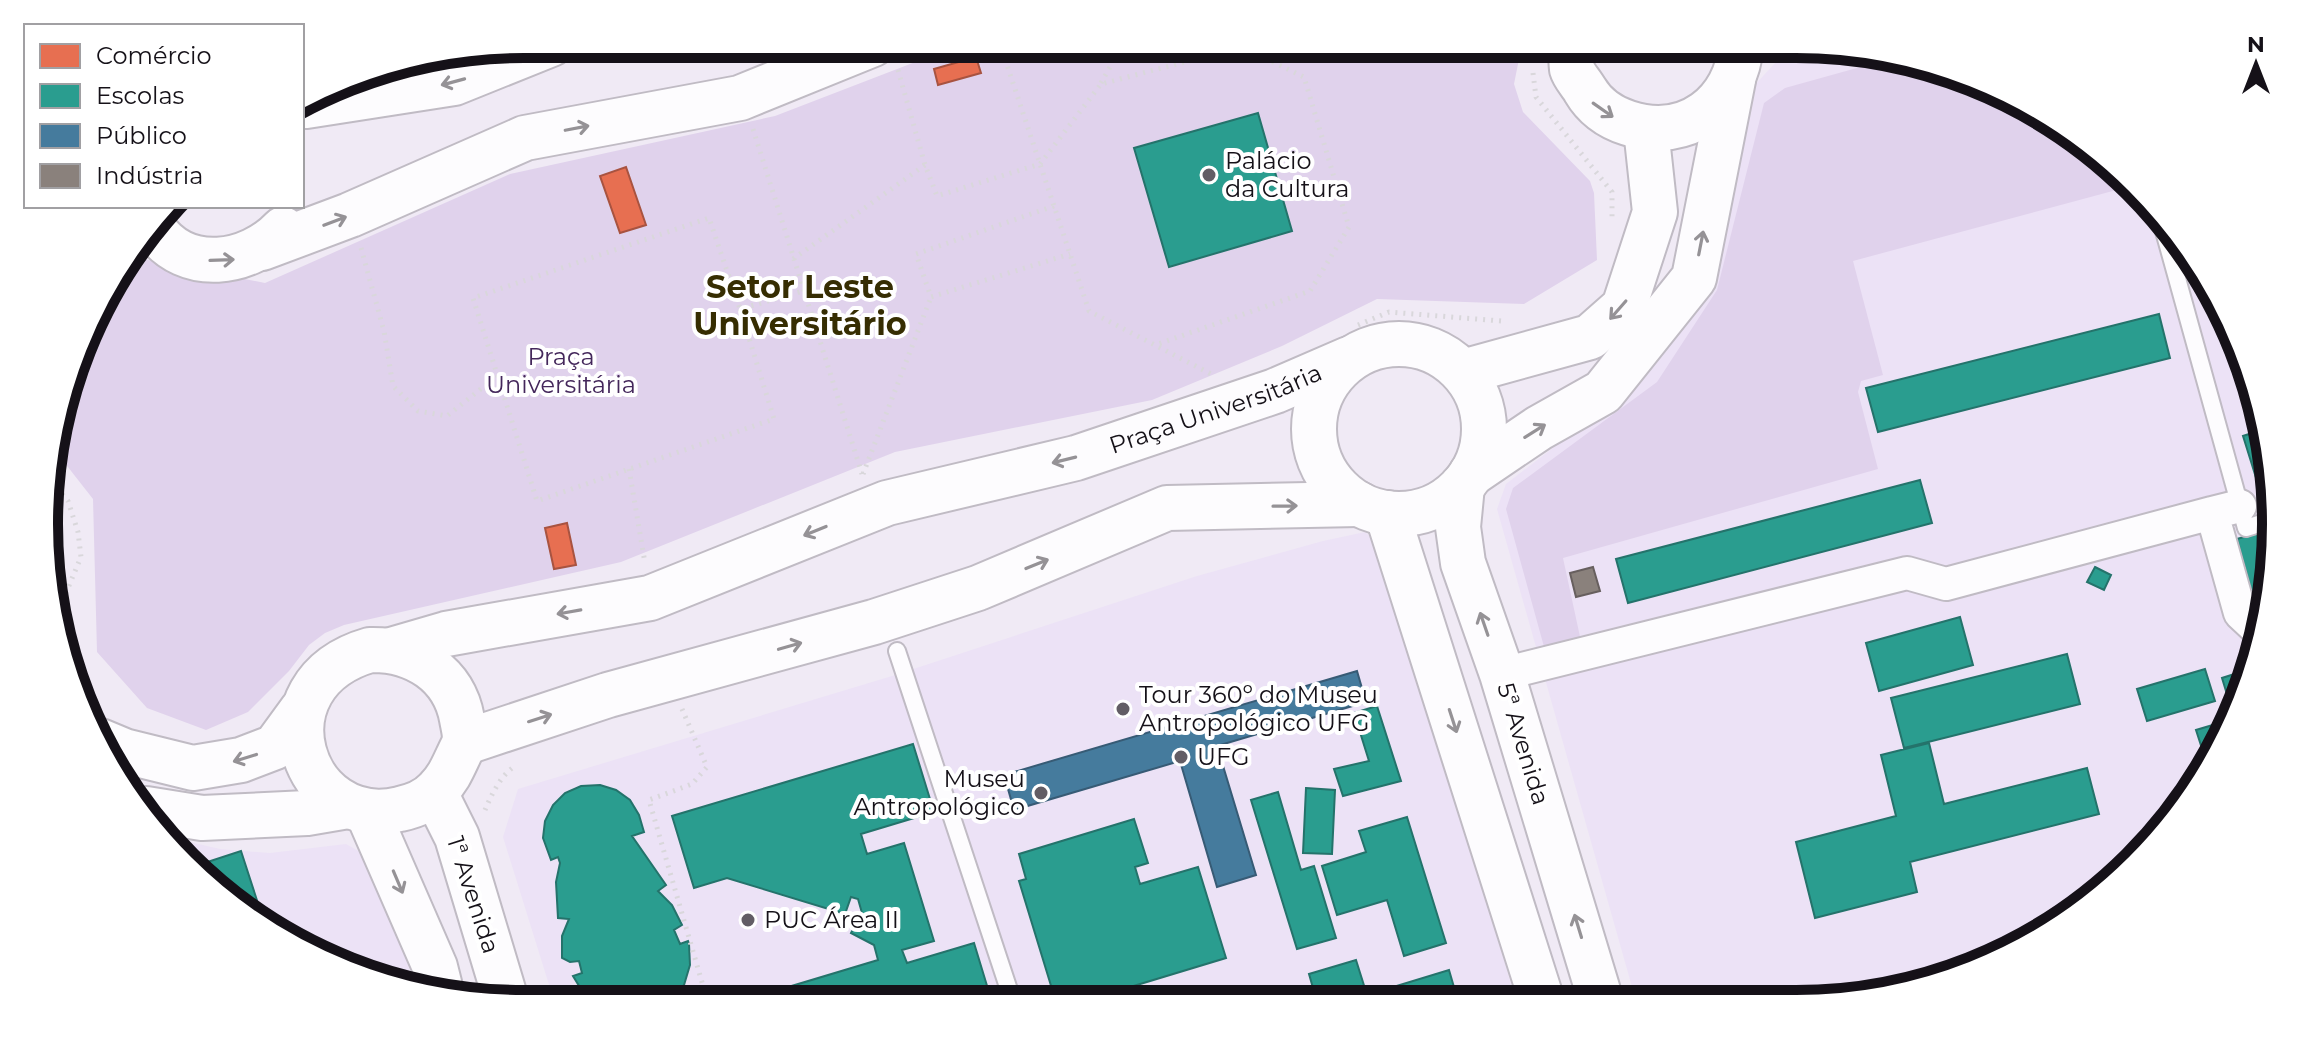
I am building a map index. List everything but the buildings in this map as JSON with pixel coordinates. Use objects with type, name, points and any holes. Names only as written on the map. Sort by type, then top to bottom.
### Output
[{"type":"main road","points":[[324,103],[454,83],[515,58]]},
{"type":"main road","points":[[157,236],[182,252],[208,260],[236,259],[350,215],[525,138],[740,98],[878,58]]},
{"type":"main road","points":[[1560,58],[1573,72],[1593,104],[1615,119],[1646,129],[1672,127],[1697,119],[1718,102],[1743,58]]},
{"type":"main road","points":[[466,742],[608,695],[874,622],[978,588],[1167,508],[1373,508],[1411,513],[1434,506],[1539,428],[1603,392],[1694,278],[1744,58]]},
{"type":"main road","points":[[1463,372],[1590,337],[1624,307],[1655,212],[1646,129]]},
{"type":"main road","points":[[262,248],[282,230],[295,208]]},
{"type":"main road","points":[[1466,480],[1481,451],[1484,423],[1478,396],[1463,372],[1444,356],[1421,346],[1396,343],[1371,347],[1349,359],[1328,380],[1316,406],[1313,435],[1320,462],[1340,492],[1373,508],[1538,990]]},
{"type":"main road","name":"Praça Universitária","points":[[391,650],[446,634],[650,598],[887,503],[1076,458],[1275,391],[1349,359]]},
{"type":"main road","name":"5ª Avenida","points":[[1466,480],[1458,527],[1463,563],[1502,674],[1598,990]]},
{"type":"main road","points":[[115,747],[193,768],[241,760],[275,747],[302,710],[317,681],[332,666],[370,650],[391,650],[431,666],[448,682],[459,703],[466,742],[453,770],[435,793],[414,806],[390,812],[358,808],[202,818],[156,811]]},
{"type":"main road","points":[[302,710],[302,749],[314,776],[358,808],[435,967],[439,982]]},
{"type":"main road","name":"1ª Avenida","points":[[435,793],[457,837],[489,989]]},
{"type":"street","points":[[1502,674],[1907,573],[1946,584],[2226,510],[2240,613],[2251,623]]},
{"type":"lane","points":[[2165,239],[2226,510],[2246,528],[2262,523]]},
{"type":"lane","points":[[897,651],[1009,990]]},
{"type":"path","points":[[886,58],[937,196],[1040,164],[1101,84],[1115,58]]},
{"type":"path","points":[[1005,58],[1089,311],[1222,380]]},
{"type":"path","points":[[1101,84],[1200,58]]},
{"type":"path","points":[[1155,345],[1310,291],[1349,227],[1304,77],[1265,58]]},
{"type":"path","points":[[1549,58],[1533,87],[1536,97],[1612,192],[1612,233]]},
{"type":"path","points":[[751,123],[863,475],[931,297],[916,254],[1054,206]]},
{"type":"path","points":[[793,259],[925,165]]},
{"type":"path","points":[[709,218],[740,309],[774,419],[537,501],[473,298],[709,218]]},
{"type":"path","points":[[360,243],[384,331],[393,386],[418,411],[447,416],[497,376]]},
{"type":"path","points":[[931,297],[1070,254]]},
{"type":"path","points":[[740,309],[803,291]]},
{"type":"path","points":[[1389,312],[1513,322]]},
{"type":"path","points":[[629,469],[645,562]]},
{"type":"path","points":[[59,491],[68,501],[78,532],[81,557],[64,597]]},
{"type":"path","points":[[667,713],[682,709],[707,767],[692,784],[649,800],[704,990]]},
{"type":"path","points":[[489,824],[485,809],[495,787],[509,770],[523,762]]},
{"type":"shaded area","points":[[1796,58],[1857,62],[1917,74],[1974,93],[2029,120],[2055,137],[2126,194],[2166,240],[2200,291],[2237,374],[2258,463],[2262,524],[2258,585],[2246,645],[2227,702],[2200,757],[2183,783],[2126,854],[2080,894],[2029,928],[1946,965],[1857,986],[1796,990],[1633,990],[1497,509],[1506,484],[1645,377],[1705,286],[1751,89],[1777,61]]},
{"type":"shaded area","name":"UFG","points":[[1365,532],[1385,549],[1513,990],[551,990],[503,837],[518,789],[892,676],[1197,576]]},
{"type":"shaded area","points":[[182,840],[220,849],[270,853],[346,844],[378,862],[411,976],[346,955],[291,928],[240,894]]},
{"type":"green space","name":"Praça Universitária","points":[[926,58],[1519,58],[1514,84],[1523,112],[1590,181],[1594,193],[1597,260],[1524,304],[1377,299],[1282,346],[1152,400],[895,452],[621,562],[344,625],[325,633],[309,645],[289,671],[248,712],[206,730],[147,708],[97,652],[93,499],[62,460],[74,403],[93,346],[120,291],[141,259],[265,283],[510,174],[775,116]]},
{"type":"green space","points":[[1870,64],[1917,74],[1974,93],[2029,120],[2080,154],[2120,189],[1853,261],[1883,375],[1861,381],[1858,392],[1878,469],[1563,558],[1582,646],[1546,654],[1506,509],[1513,488],[1657,382],[1717,290],[1764,103],[1785,88]]},
{"type":"place","name":"Palácio da Cultura","points":[[1209,175]]},
{"type":"place","name":"Tour 360º do Museu Antropológico UFG","points":[[1123,709]]},
{"type":"place","name":"UFG","points":[[1181,757]]},
{"type":"place","name":"Museu Antropológico","points":[[1041,793]]},
{"type":"place","name":"PUC Área II","points":[[748,920]]},
{"type":"district","name":"Setor Leste Universitário","points":[[800,306]]}]
